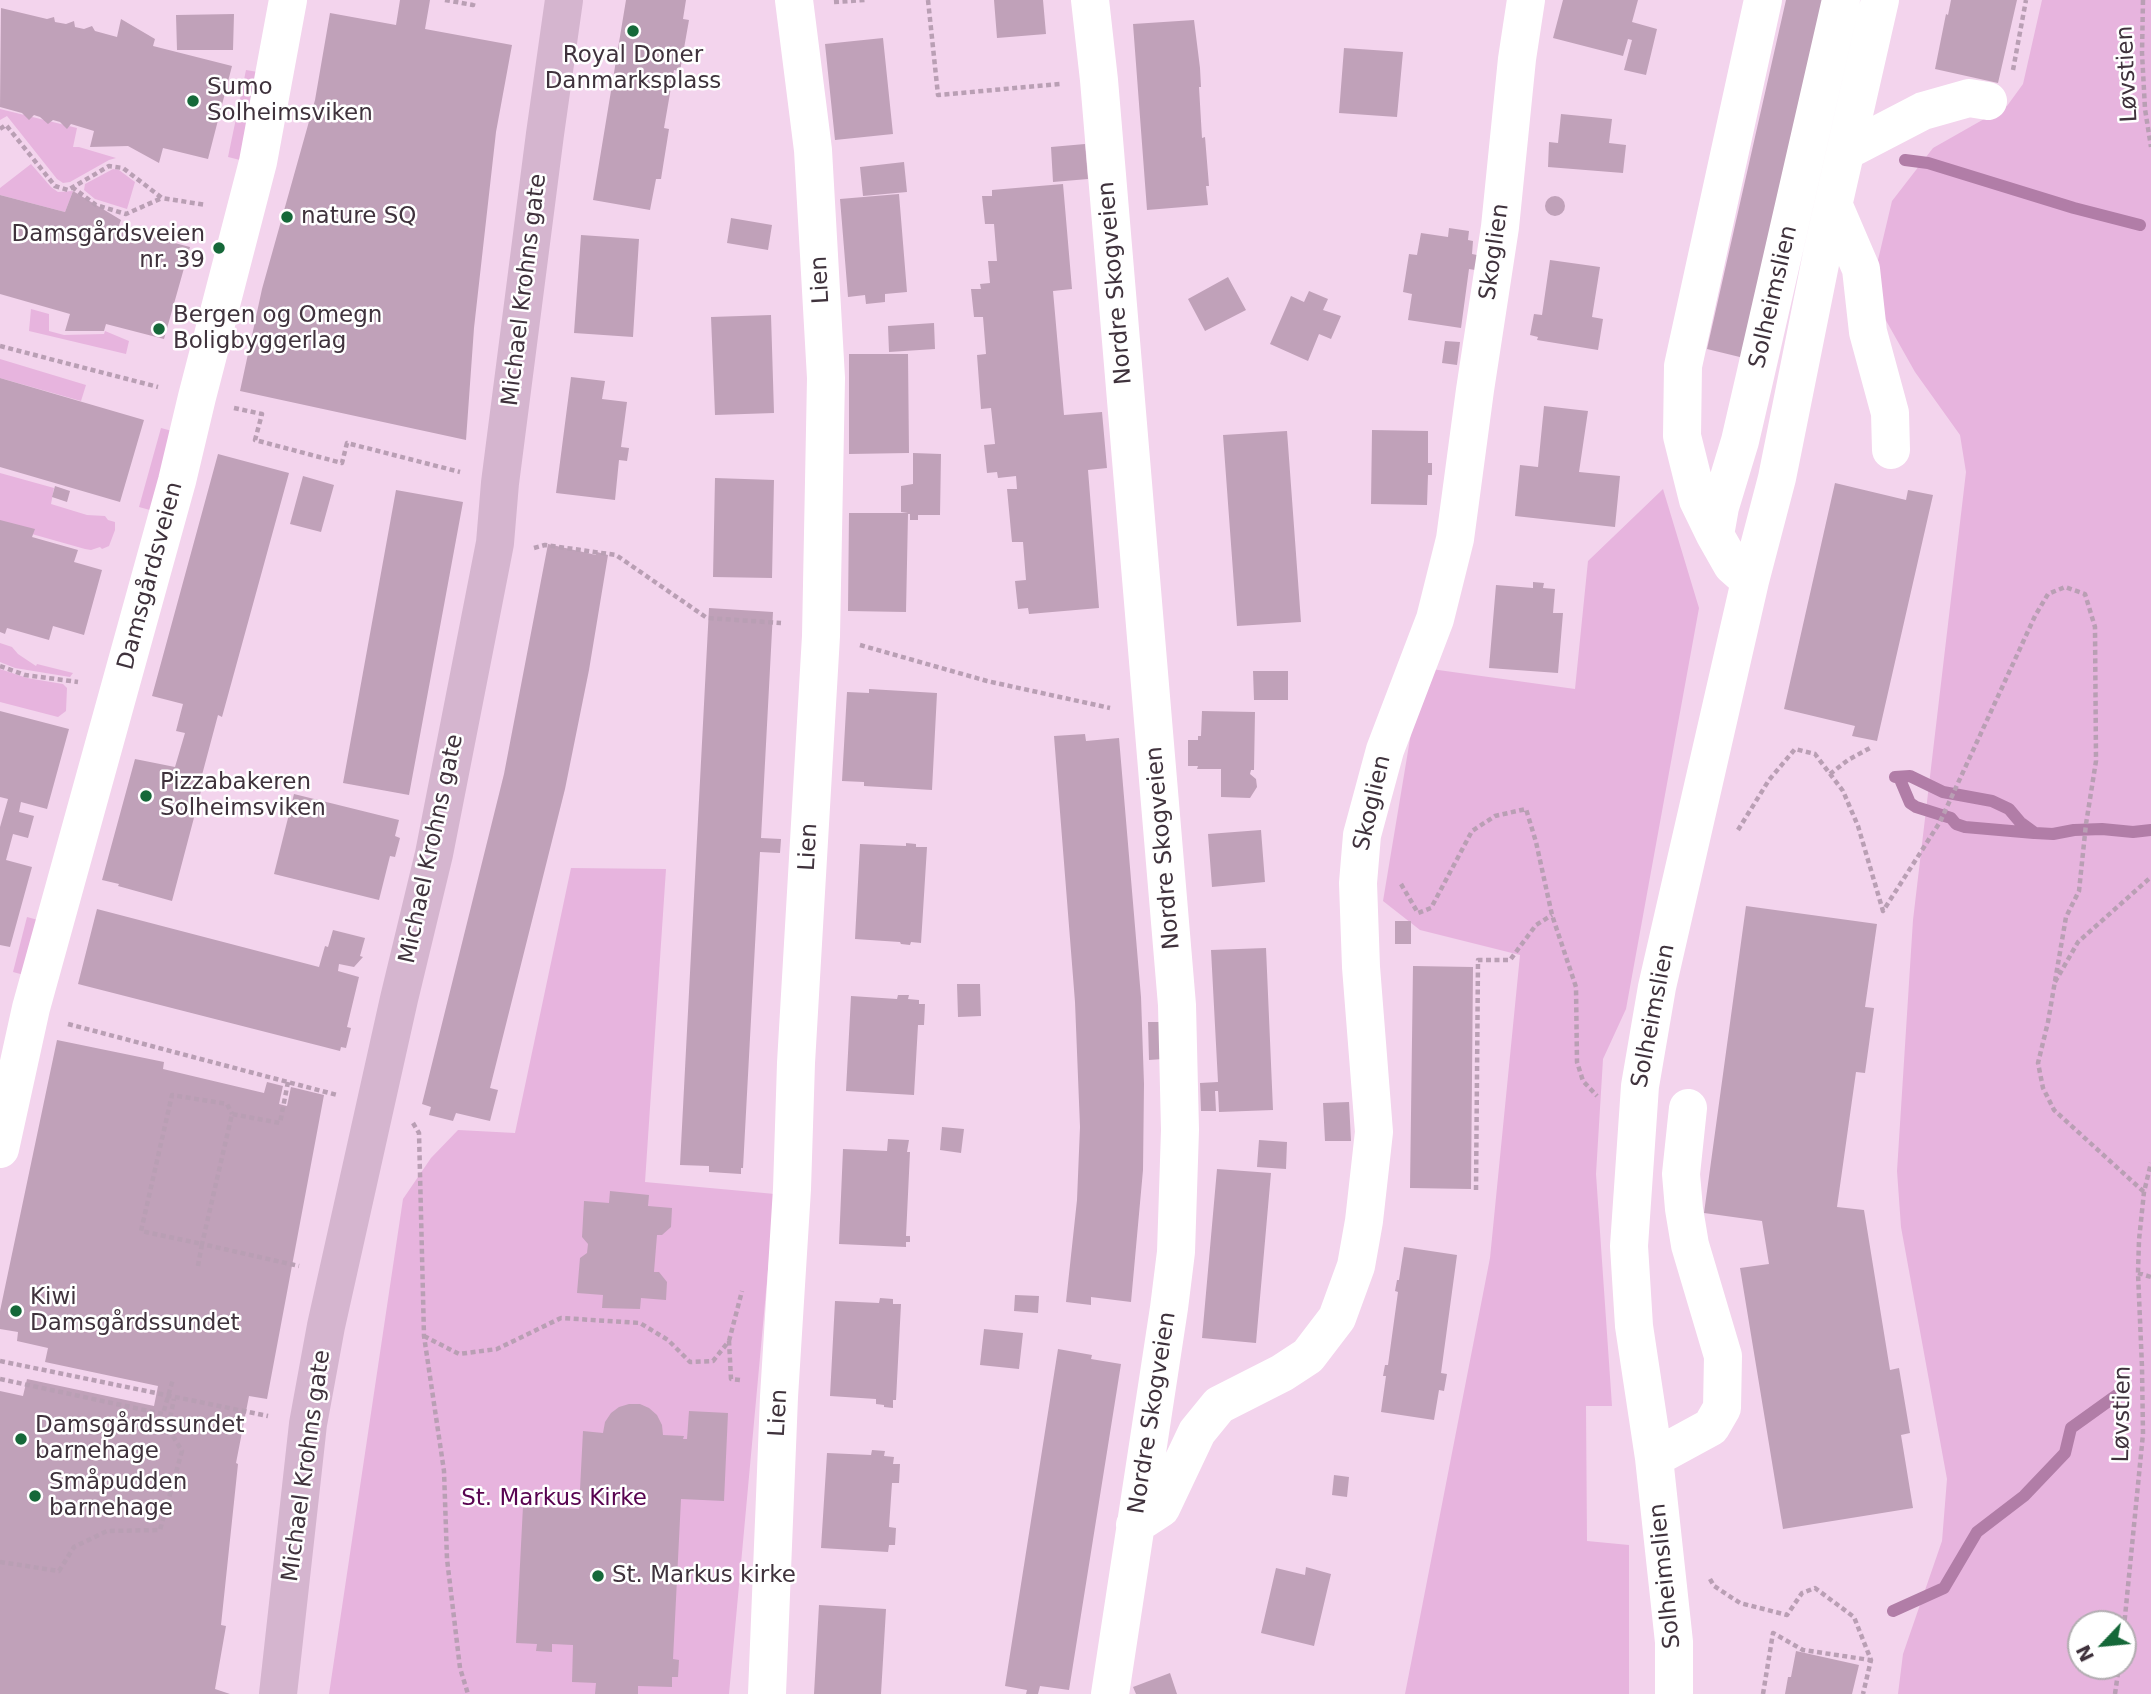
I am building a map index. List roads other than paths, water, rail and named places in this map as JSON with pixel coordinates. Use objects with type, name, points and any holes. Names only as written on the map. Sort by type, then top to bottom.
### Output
[{"type":"main road","name":"Michael Krohns gate","points":[[278,1694],[312,1399],[399,999],[434,855],[495,543],[505,443],[564,0]]},
{"type":"street","name":"Damsgårdsveien","points":[[0,1149],[31,1008],[177,481],[258,162],[288,0]]},
{"type":"street","name":"Nordre Skogveien","points":[[1090,0],[1099,80],[1177,1019],[1180,1130],[1176,1252],[1110,1694]]},
{"type":"street","name":"Skoglien","points":[[1135,1525],[1161,1508],[1197,1432],[1219,1405],[1282,1373],[1308,1356],[1336,1318],[1356,1266],[1374,1132],[1358,883],[1362,835],[1385,750],[1436,619],[1455,539],[1500,227],[1517,59],[1526,0]]},
{"type":"street","points":[[1751,581],[1731,565],[1698,500],[1682,436],[1683,366],[1763,0]]},
{"type":"street","name":"Solheimslien","points":[[1715,535],[1720,507],[1740,441],[1841,0]]},
{"type":"street","name":"Solheimslien","points":[[1674,1694],[1674,1642],[1654,1458],[1634,1326],[1629,1246],[1640,1086],[1657,987],[1777,478],[1822,254],[1880,0]]},
{"type":"street","name":"Lien","points":[[767,1694],[797,1050],[821,636],[826,392],[813,150],[812,1]]},
{"type":"street","points":[[1846,151],[1923,111],[1969,98],[1988,101]]},
{"type":"street","points":[[1834,206],[1861,269],[1868,332],[1890,413],[1891,450]]},
{"type":"street","points":[[1654,1458],[1711,1427],[1722,1408],[1724,1388],[1723,1356],[1690,1245],[1684,1209],[1681,1174],[1688,1108]]},
{"type":"waterway","points":[[1905,160],[1928,163],[2074,208],[2140,225]]},
{"type":"waterway","points":[[1895,777],[1910,776],[1943,792],[1992,801],[2009,809],[2035,833],[2102,829],[2133,832],[2151,830]]},
{"type":"waterway","points":[[1899,777],[1910,803],[1951,818],[1956,824],[2034,833]]},
{"type":"waterway","points":[[1893,1611],[1944,1588],[1977,1532],[2024,1496],[2065,1453],[2071,1428],[2117,1395]]},
{"type":"place","name":"Royal Doner Danmarksplass","points":[[633,31]]},
{"type":"place","name":"Sumo Solheimsviken","points":[[193,101]]},
{"type":"place","name":"nature SQ","points":[[287,217]]},
{"type":"place","name":"Damsgårdsveien nr. 39","points":[[219,248]]},
{"type":"place","name":"Bergen og Omegn Boligbyggerlag","points":[[159,329]]},
{"type":"place","name":"Pizzabakeren Solheimsviken","points":[[146,796]]},
{"type":"place","name":"Kiwi Damsgårdssundet","points":[[16,1311]]},
{"type":"place","name":"Damsgårdssundet barnehage","points":[[21,1439]]},
{"type":"place","name":"Småpudden barnehage","points":[[35,1496]]},
{"type":"place","name":"St. Markus kirke","points":[[598,1576]]},
{"type":"park label","name":"St. Markus Kirke","points":[[554,1499]]}]
